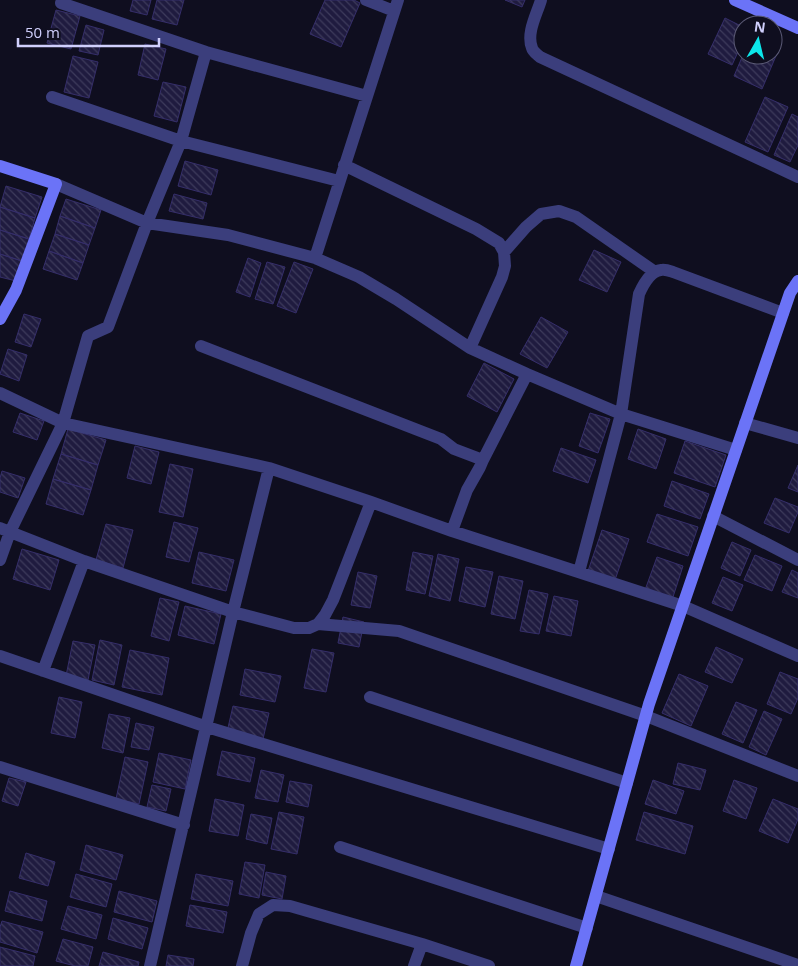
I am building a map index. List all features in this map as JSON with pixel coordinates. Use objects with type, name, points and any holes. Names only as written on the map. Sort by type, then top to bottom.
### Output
[{"type":"main road","points":[[735,0],[798,28]]},
{"type":"main road","points":[[0,166],[56,184],[16,290],[0,319]]},
{"type":"main road","points":[[576,966],[646,716],[783,313],[794,296],[798,281]]},
{"type":"street","points":[[315,258],[396,5],[366,0]]},
{"type":"street","points":[[541,0],[530,38],[532,48],[540,57],[798,177]]},
{"type":"street","points":[[61,3],[206,52],[367,96]]},
{"type":"street","points":[[0,560],[5,530],[63,423],[88,336],[108,327],[147,223],[181,142],[206,52]]},
{"type":"street","points":[[52,97],[181,142],[339,181]]},
{"type":"street","points":[[344,166],[476,229],[499,243],[504,252],[505,266],[502,277],[470,348]]},
{"type":"street","points":[[56,184],[147,223],[228,235],[315,258],[359,277],[470,348],[527,374],[620,414],[736,450]]},
{"type":"street","points":[[504,252],[526,227],[541,214],[559,211],[576,217],[655,272]]},
{"type":"street","points":[[579,572],[620,414],[639,294],[647,279],[655,272],[662,270],[674,272],[783,313]]},
{"type":"street","points":[[201,346],[441,439],[454,449],[482,460]]},
{"type":"street","points":[[452,531],[467,490],[527,374]]},
{"type":"street","points":[[0,393],[63,423],[269,468],[452,531],[683,606],[798,656]]},
{"type":"street","points":[[745,423],[798,438]]},
{"type":"street","points":[[150,966],[233,612],[269,468]]},
{"type":"street","points":[[5,530],[84,561],[233,612],[294,628],[309,628],[318,624],[325,615],[371,502]]},
{"type":"street","points":[[713,516],[798,560]]},
{"type":"street","points":[[43,671],[84,561]]},
{"type":"street","points":[[318,624],[399,630],[646,716],[798,776]]},
{"type":"street","points":[[0,656],[207,727],[609,849]]},
{"type":"street","points":[[370,696],[627,783]]},
{"type":"street","points":[[0,767],[184,824]]},
{"type":"street","points":[[340,847],[587,928]]},
{"type":"street","points":[[596,896],[798,965]]},
{"type":"street","points":[[242,966],[251,933],[259,914],[273,905],[290,906],[422,944],[489,966]]},
{"type":"street","points":[[414,966],[422,944]]},
{"type":"building","points":[[133,0],[151,0],[147,15],[130,11]]},
{"type":"building","points":[[157,0],[184,0],[177,25],[152,19]]},
{"type":"building","points":[[325,0],[354,0],[360,3],[341,47],[310,34]]},
{"type":"building","points":[[505,0],[525,0],[522,7]]},
{"type":"building","points":[[56,10],[80,16],[71,49],[47,43]]},
{"type":"building","points":[[725,18],[733,22],[732,65],[708,54]]},
{"type":"building","points":[[86,25],[104,30],[98,55],[79,51]]},
{"type":"building","points":[[145,44],[166,49],[158,80],[138,75]]},
{"type":"building","points":[[73,56],[98,62],[89,98],[64,92]]},
{"type":"building","points":[[739,65],[772,65],[762,89],[734,76]]},
{"type":"building","points":[[163,82],[186,87],[177,122],[154,116]]},
{"type":"building","points":[[765,97],[788,107],[768,152],[745,142]]},
{"type":"building","points":[[792,114],[798,117],[798,145],[790,162],[774,155]]},
{"type":"building","points":[[185,161],[218,170],[211,195],[178,186]]},
{"type":"building","points":[[6,186],[42,197],[35,218],[0,207]]},
{"type":"building","points":[[174,194],[207,203],[203,219],[169,211]]},
{"type":"building","points":[[66,199],[101,210],[95,228],[60,216]]},
{"type":"building","points":[[0,207],[35,218],[29,239],[0,230]]},
{"type":"building","points":[[60,216],[95,228],[89,245],[55,234]]},
{"type":"building","points":[[0,230],[29,239],[22,261],[0,254]]},
{"type":"building","points":[[55,234],[89,245],[83,263],[49,251]]},
{"type":"building","points":[[594,250],[621,262],[607,292],[579,280]]},
{"type":"building","points":[[49,251],[83,263],[77,280],[43,269]]},
{"type":"building","points":[[0,254],[22,261],[16,281],[0,277]]},
{"type":"building","points":[[248,258],[261,263],[250,297],[236,292]]},
{"type":"building","points":[[267,262],[285,267],[273,304],[255,299]]},
{"type":"building","points":[[294,262],[313,269],[296,313],[277,306]]},
{"type":"building","points":[[24,314],[41,319],[31,347],[15,342]]},
{"type":"building","points":[[541,317],[568,332],[547,368],[520,354]]},
{"type":"building","points":[[8,349],[27,355],[19,381],[0,374]]},
{"type":"building","points":[[484,363],[514,379],[497,412],[467,396]]},
{"type":"building","points":[[20,413],[44,421],[37,440],[13,432]]},
{"type":"building","points":[[590,413],[610,419],[598,453],[579,446]]},
{"type":"building","points":[[68,429],[106,440],[98,465],[61,454]]},
{"type":"building","points":[[638,429],[666,439],[656,469],[628,459]]},
{"type":"building","points":[[685,441],[726,455],[715,487],[674,473]]},
{"type":"building","points":[[135,446],[159,452],[151,484],[127,478]]},
{"type":"building","points":[[561,448],[596,460],[588,483],[553,471]]},
{"type":"building","points":[[61,454],[98,465],[91,490],[53,479]]},
{"type":"building","points":[[170,464],[193,469],[183,517],[159,512]]},
{"type":"building","points":[[798,465],[798,492],[788,488]]},
{"type":"building","points":[[2,471],[25,478],[18,498],[0,492]]},
{"type":"building","points":[[53,479],[91,490],[83,515],[46,504]]},
{"type":"building","points":[[672,481],[709,494],[700,519],[664,506]]},
{"type":"building","points":[[775,498],[798,507],[798,512],[789,533],[764,523]]},
{"type":"building","points":[[657,514],[698,527],[688,556],[647,542]]},
{"type":"building","points":[[174,522],[198,528],[189,562],[166,557]]},
{"type":"building","points":[[106,524],[133,530],[123,568],[96,560]]},
{"type":"building","points":[[602,530],[629,539],[615,580],[588,571]]},
{"type":"building","points":[[732,542],[751,550],[740,576],[721,568]]},
{"type":"building","points":[[22,549],[59,560],[50,590],[13,579]]},
{"type":"building","points":[[199,552],[234,560],[226,591],[192,583]]},
{"type":"building","points":[[413,552],[433,556],[425,594],[406,590]]},
{"type":"building","points":[[438,554],[459,559],[450,601],[429,596]]},
{"type":"building","points":[[755,555],[782,566],[772,591],[744,580]]},
{"type":"building","points":[[657,557],[683,566],[672,600],[645,590]]},
{"type":"building","points":[[466,567],[493,572],[485,607],[459,601]]},
{"type":"building","points":[[792,570],[798,573],[798,598],[782,592]]},
{"type":"building","points":[[358,572],[377,576],[370,608],[351,605]]},
{"type":"building","points":[[499,576],[523,581],[515,619],[491,614]]},
{"type":"building","points":[[723,577],[743,585],[732,611],[712,603]]},
{"type":"building","points":[[529,590],[548,594],[539,634],[520,631]]},
{"type":"building","points":[[554,596],[578,601],[571,636],[546,631]]},
{"type":"building","points":[[160,598],[179,602],[169,641],[151,636]]},
{"type":"building","points":[[185,606],[221,614],[214,644],[178,635]]},
{"type":"building","points":[[343,617],[364,622],[359,647],[338,643]]},
{"type":"building","points":[[100,640],[122,645],[114,685],[92,680]]},
{"type":"building","points":[[73,641],[95,645],[88,680],[66,676]]},
{"type":"building","points":[[716,647],[743,659],[732,683],[705,672]]},
{"type":"building","points":[[312,649],[334,653],[326,692],[304,688]]},
{"type":"building","points":[[130,650],[169,658],[162,695],[122,687]]},
{"type":"building","points":[[245,669],[281,676],[275,702],[240,695]]},
{"type":"building","points":[[780,672],[798,679],[798,698],[791,714],[767,704]]},
{"type":"building","points":[[679,674],[708,686],[691,726],[662,713]]},
{"type":"building","points":[[59,697],[82,702],[75,738],[51,733]]},
{"type":"building","points":[[736,702],[757,710],[743,743],[722,734]]},
{"type":"building","points":[[233,706],[269,713],[263,739],[227,732]]},
{"type":"building","points":[[764,711],[782,719],[766,755],[749,747]]},
{"type":"building","points":[[109,714],[130,718],[123,753],[102,748]]},
{"type":"building","points":[[136,723],[154,727],[149,750],[131,747]]},
{"type":"building","points":[[222,751],[255,758],[250,782],[217,775]]},
{"type":"building","points":[[159,753],[191,760],[185,789],[153,782]]},
{"type":"building","points":[[125,757],[148,762],[139,804],[116,799]]},
{"type":"building","points":[[678,763],[706,770],[700,790],[673,784]]},
{"type":"building","points":[[261,770],[284,775],[278,802],[255,798]]},
{"type":"building","points":[[9,778],[26,782],[18,806],[2,801]]},
{"type":"building","points":[[653,780],[684,791],[676,814],[645,804]]},
{"type":"building","points":[[734,780],[757,788],[746,819],[723,811]]},
{"type":"building","points":[[290,781],[312,785],[308,807],[286,802]]},
{"type":"building","points":[[152,785],[171,789],[166,811],[147,807]]},
{"type":"building","points":[[215,799],[244,805],[238,836],[209,831]]},
{"type":"building","points":[[773,799],[798,809],[798,819],[788,843],[759,831]]},
{"type":"building","points":[[279,812],[304,817],[297,854],[271,849]]},
{"type":"building","points":[[644,812],[693,826],[685,854],[636,840]]},
{"type":"building","points":[[251,814],[272,818],[267,844],[246,839]]},
{"type":"building","points":[[86,845],[123,855],[116,880],[80,870]]},
{"type":"building","points":[[26,853],[55,862],[48,886],[19,878]]},
{"type":"building","points":[[245,862],[265,865],[259,898],[239,894]]},
{"type":"building","points":[[266,872],[286,876],[282,899],[262,895]]},
{"type":"building","points":[[76,874],[112,884],[106,907],[70,897]]},
{"type":"building","points":[[196,874],[233,881],[228,906],[191,899]]},
{"type":"building","points":[[10,891],[47,901],[42,921],[5,911]]},
{"type":"building","points":[[119,891],[157,901],[152,922],[114,912]]},
{"type":"building","points":[[190,905],[227,912],[223,933],[186,926]]},
{"type":"building","points":[[68,906],[102,915],[96,939],[61,929]]},
{"type":"building","points":[[113,918],[148,928],[142,949],[108,939]]},
{"type":"building","points":[[2,921],[43,932],[37,953],[0,942]]},
{"type":"building","points":[[63,939],[93,947],[88,966],[75,966],[56,961]]},
{"type":"building","points":[[0,947],[35,956],[33,966],[0,966]]},
{"type":"building","points":[[103,952],[139,962],[138,966],[99,966]]},
{"type":"building","points":[[168,955],[194,959],[193,966],[166,966]]}]
